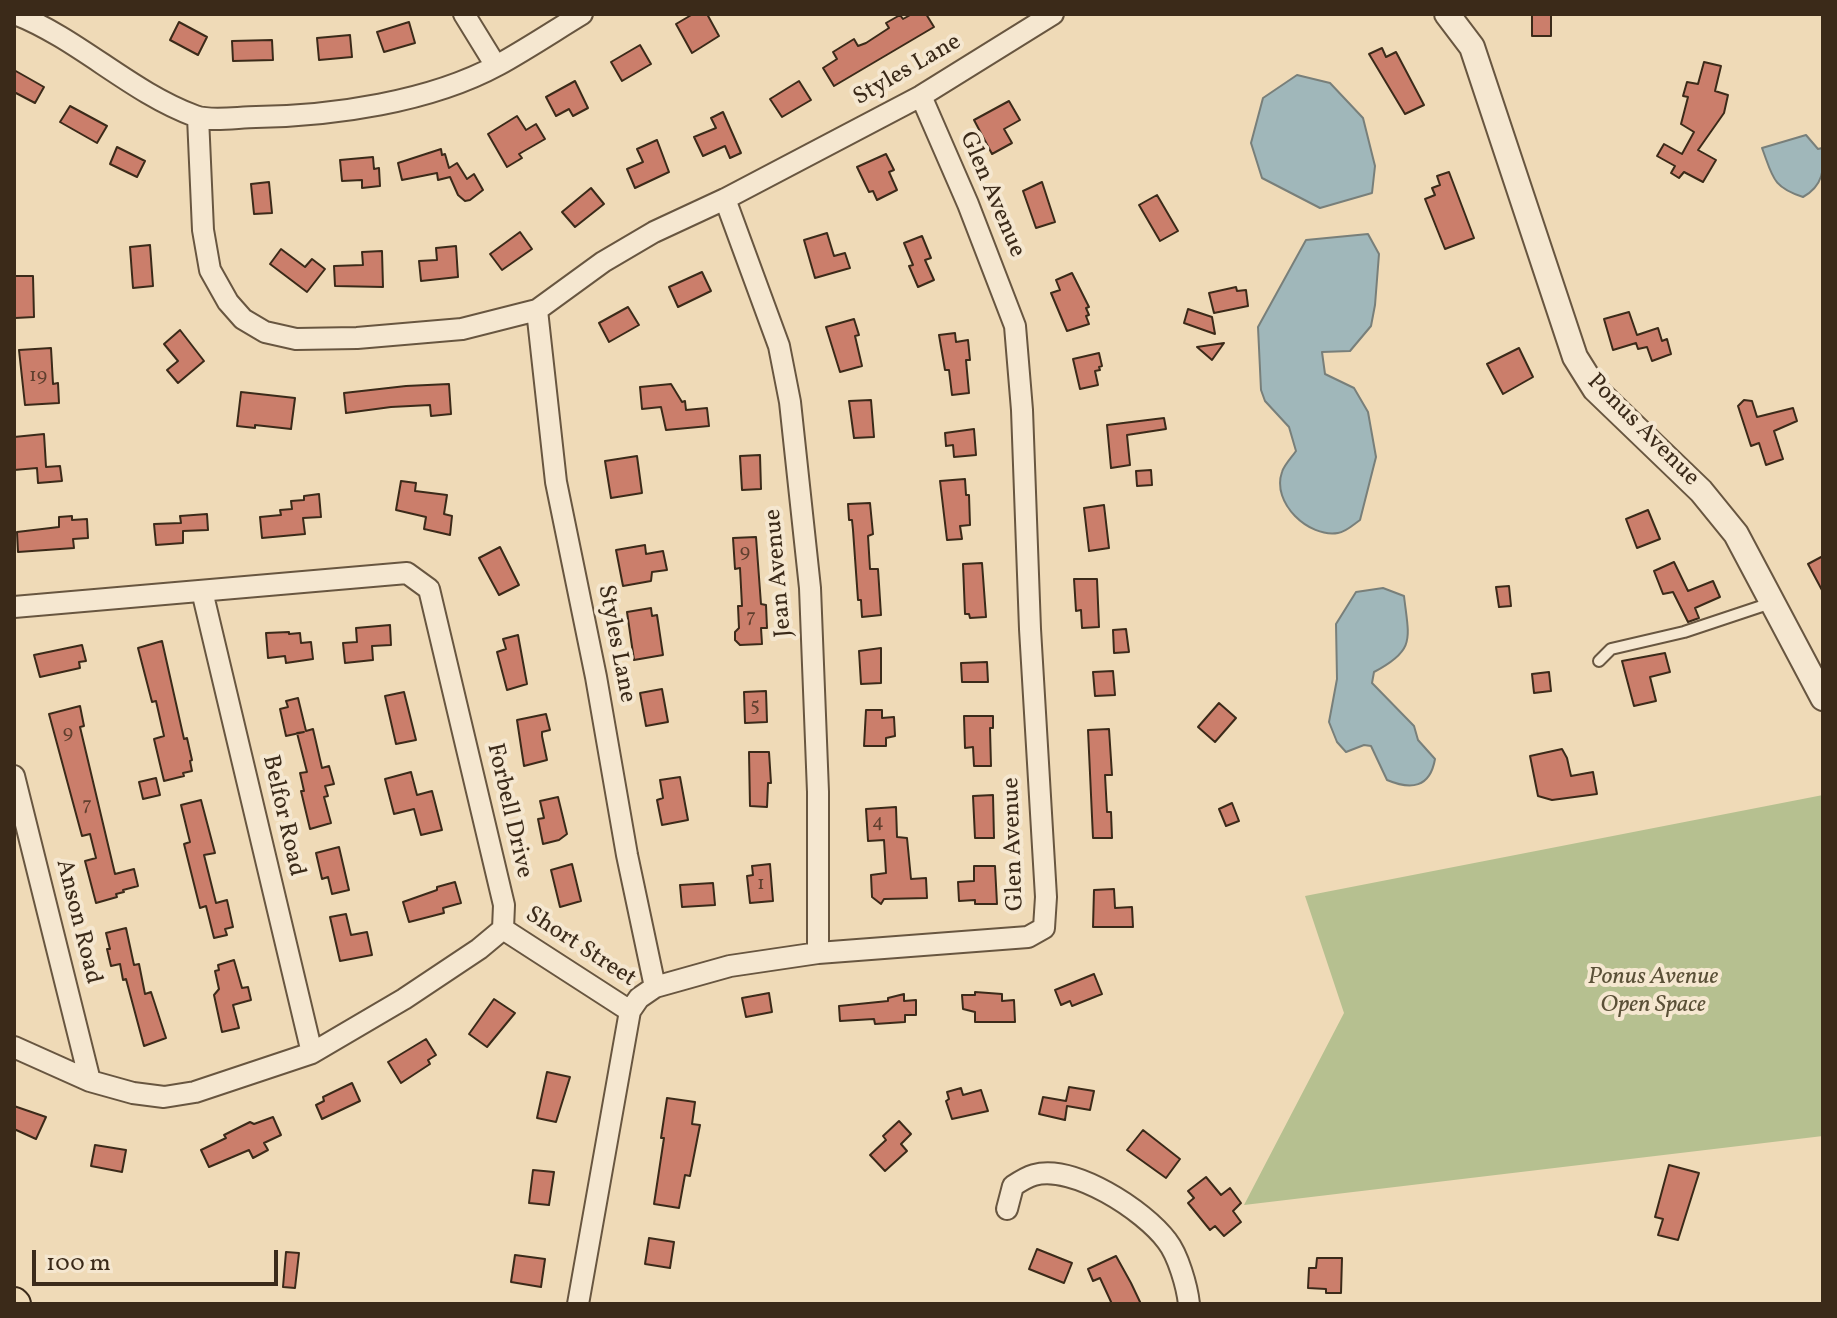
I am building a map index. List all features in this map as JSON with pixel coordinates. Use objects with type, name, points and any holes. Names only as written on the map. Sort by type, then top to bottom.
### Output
[{"type":"street","points":[[15,14],[35,22],[134,84],[198,117],[286,117],[429,93],[496,66],[582,14]]},
{"type":"street","points":[[464,14],[496,66]]},
{"type":"street","name":"Styles Lane","points":[[198,117],[203,230],[210,270],[228,302],[243,319],[265,332],[296,339],[462,329],[537,310],[603,262],[654,232],[725,199],[921,96],[1053,14]]},
{"type":"street","name":"Ponus Avenue","points":[[1447,14],[1472,47],[1560,315],[1582,371],[1595,389],[1710,502],[1736,534],[1823,698]]},
{"type":"street","points":[[1472,14],[1472,47]]},
{"type":"street","name":"Glen Avenue","points":[[630,1011],[639,998],[655,987],[730,966],[818,953],[1028,937],[1044,928],[1046,897],[1030,629],[1022,410],[1015,326],[974,218],[921,96]]},
{"type":"street","name":"Jean Avenue","points":[[725,199],[779,346],[790,402],[810,588],[818,792],[818,953]]},
{"type":"street","name":"Styles Lane","points":[[537,310],[556,482],[655,987]]},
{"type":"street","name":"Forbell Drive","points":[[14,607],[407,573],[429,589],[504,905],[503,929]]},
{"type":"street","name":"Belfor Road","points":[[202,591],[312,1053]]},
{"type":"street","name":"Anson Road","points":[[14,776],[90,1081]]},
{"type":"street","points":[[14,1047],[90,1081],[133,1093],[164,1097],[195,1092],[312,1053],[404,999],[479,949],[503,929]]},
{"type":"street","name":"Short Street","points":[[503,929],[630,1011]]},
{"type":"street","points":[[578,1304],[630,1011]]},
{"type":"street","points":[[1007,1209],[1013,1186],[1036,1174],[1076,1176],[1124,1202],[1168,1241],[1188,1288],[1189,1304]]},
{"type":"lane","points":[[1599,661],[1611,649],[1684,632],[1773,603]]},
{"type":"green space","name":"Ponus Avenue Open Space","points":[[1823,795],[1823,1136],[1244,1205],[1344,1013],[1305,896]]},
{"type":"water","points":[[1297,75],[1330,83],[1363,118],[1375,166],[1372,193],[1320,208],[1262,178],[1251,143],[1263,98]]},
{"type":"water","points":[[1806,135],[1818,149],[1822,148],[1823,163],[1819,182],[1803,197],[1779,185],[1762,148]]},
{"type":"water","points":[[1368,234],[1379,254],[1371,326],[1350,351],[1322,352],[1325,374],[1354,388],[1368,412],[1376,457],[1360,520],[1347,530],[1327,533],[1315,530],[1295,516],[1282,495],[1282,472],[1296,451],[1289,427],[1265,401],[1261,390],[1258,327],[1306,240]]},
{"type":"water","points":[[1383,588],[1404,596],[1407,642],[1397,657],[1374,672],[1372,683],[1414,726],[1418,740],[1435,759],[1429,776],[1418,784],[1404,785],[1387,780],[1371,746],[1364,745],[1346,752],[1337,742],[1329,722],[1337,679],[1336,624],[1356,592]]},
{"type":"building","points":[[693,14],[707,14],[719,36],[692,53],[676,24]]},
{"type":"building","points":[[912,14],[926,14],[934,27],[834,86],[823,68],[837,59],[833,52],[854,39],[858,46],[866,43],[889,28],[886,23],[900,15],[903,19]]},
{"type":"building","points":[[1532,14],[1551,14],[1551,36],[1532,36]]},
{"type":"building","points":[[179,22],[207,37],[198,55],[170,40]]},
{"type":"building","points":[[409,22],[415,43],[384,52],[377,32]]},
{"type":"building","points":[[350,35],[352,57],[319,60],[317,38]]},
{"type":"building","points":[[272,40],[273,60],[233,61],[232,41]]},
{"type":"building","points":[[640,45],[651,64],[622,81],[611,62]]},
{"type":"building","points":[[1382,48],[1386,57],[1396,52],[1424,105],[1405,114],[1369,54]]},
{"type":"building","points":[[1704,62],[1721,66],[1715,91],[1728,95],[1724,113],[1698,150],[1716,160],[1703,182],[1684,172],[1679,178],[1671,173],[1675,166],[1657,156],[1664,144],[1682,154],[1694,132],[1681,124],[1688,97],[1683,96],[1687,82],[1698,84]]},
{"type":"building","points":[[14,70],[44,87],[35,103],[14,92]]},
{"type":"building","points":[[575,81],[588,108],[573,116],[569,109],[556,116],[546,97]]},
{"type":"building","points":[[799,81],[811,100],[782,117],[770,99]]},
{"type":"building","points":[[1009,101],[1020,120],[1004,129],[1012,143],[992,154],[974,120]]},
{"type":"building","points":[[70,106],[107,126],[97,143],[60,122]]},
{"type":"building","points":[[723,112],[741,153],[730,158],[725,146],[703,156],[694,137],[716,128],[711,118]]},
{"type":"building","points":[[517,116],[526,130],[536,124],[545,139],[519,154],[522,158],[507,167],[488,134]]},
{"type":"building","points":[[657,140],[669,172],[635,188],[627,169],[643,162],[637,149]]},
{"type":"building","points":[[117,147],[145,161],[137,177],[110,164]]},
{"type":"building","points":[[441,149],[449,168],[457,163],[467,179],[474,174],[483,190],[465,201],[458,195],[450,177],[438,180],[437,173],[402,180],[398,163]]},
{"type":"building","points":[[886,154],[894,170],[889,172],[897,190],[877,200],[873,191],[869,192],[857,167]]},
{"type":"building","points":[[373,157],[374,169],[379,168],[380,186],[362,188],[362,180],[342,181],[340,160]]},
{"type":"building","points":[[1449,172],[1474,238],[1445,249],[1425,199],[1435,195],[1432,188],[1440,185],[1437,176]]},
{"type":"building","points":[[269,182],[272,213],[254,214],[251,184]]},
{"type":"building","points":[[1042,182],[1055,222],[1036,228],[1023,191]]},
{"type":"building","points":[[591,188],[604,204],[575,227],[562,212]]},
{"type":"building","points":[[1157,195],[1178,231],[1160,241],[1139,205]]},
{"type":"building","points":[[520,232],[532,249],[502,270],[490,254]]},
{"type":"building","points":[[827,233],[834,256],[845,253],[850,268],[815,278],[804,240]]},
{"type":"building","points":[[922,236],[931,258],[925,260],[934,280],[918,287],[904,243]]},
{"type":"building","points":[[150,245],[153,286],[133,288],[130,247]]},
{"type":"building","points":[[456,246],[458,277],[421,281],[419,261],[437,260],[436,248]]},
{"type":"building","points":[[281,249],[305,267],[312,259],[325,269],[307,292],[270,264]]},
{"type":"building","points":[[382,251],[383,287],[335,286],[334,266],[363,265],[362,252]]},
{"type":"building","points":[[702,272],[711,291],[678,307],[669,287]]},
{"type":"building","points":[[1072,273],[1089,307],[1086,308],[1089,315],[1086,316],[1089,324],[1067,331],[1051,293],[1060,290],[1056,280]]},
{"type":"building","points":[[14,276],[33,276],[34,317],[15,318]]},
{"type":"building","points":[[1236,287],[1237,291],[1246,290],[1248,306],[1214,313],[1209,293]]},
{"type":"building","points":[[628,307],[639,325],[609,342],[599,323]]},
{"type":"building","points":[[1188,309],[1212,317],[1215,334],[1184,323]]},
{"type":"building","points":[[1629,312],[1637,335],[1658,328],[1662,341],[1667,339],[1671,354],[1652,361],[1647,347],[1638,349],[1636,343],[1613,350],[1604,319]]},
{"type":"building","points":[[854,319],[862,366],[840,372],[826,327]]},
{"type":"building","points":[[180,330],[204,361],[178,383],[167,370],[178,361],[164,344]]},
{"type":"building","points":[[955,333],[956,342],[968,340],[969,393],[952,395],[939,335]]},
{"type":"building","points":[[1224,343],[1212,360],[1197,347]]},
{"type":"building","points":[[51,348],[53,384],[58,383],[59,403],[25,405],[19,350]]},
{"type":"building","points":[[1519,348],[1533,377],[1503,394],[1487,364]]},
{"type":"building","points":[[1099,353],[1102,366],[1095,371],[1098,385],[1080,389],[1073,359]]},
{"type":"building","points":[[449,384],[451,414],[431,416],[430,405],[346,413],[344,393]]},
{"type":"building","points":[[671,384],[682,402],[685,401],[686,410],[707,408],[709,426],[666,430],[661,407],[642,409],[640,387]]},
{"type":"building","points":[[241,392],[295,398],[291,429],[237,426]]},
{"type":"building","points":[[871,400],[874,437],[854,438],[849,401]]},
{"type":"building","points":[[1744,400],[1752,401],[1757,417],[1793,408],[1797,421],[1774,431],[1783,459],[1766,465],[1759,443],[1751,446],[1738,406]]},
{"type":"building","points":[[1164,418],[1166,429],[1127,435],[1130,465],[1111,468],[1107,425]]},
{"type":"building","points":[[974,429],[976,455],[954,457],[953,445],[946,446],[945,433]]},
{"type":"building","points":[[44,434],[46,467],[60,466],[62,481],[38,483],[37,468],[14,470],[14,437]]},
{"type":"building","points":[[760,455],[761,489],[742,490],[740,456]]},
{"type":"building","points":[[637,456],[642,493],[611,498],[605,461]]},
{"type":"building","points":[[1151,470],[1152,485],[1137,486],[1136,471]]},
{"type":"building","points":[[965,479],[970,525],[960,526],[962,539],[947,540],[940,481]]},
{"type":"building","points":[[401,481],[416,483],[415,491],[447,495],[444,514],[452,516],[450,535],[424,529],[426,517],[396,510]]},
{"type":"building","points":[[319,494],[321,517],[303,518],[305,534],[262,538],[260,517],[281,515],[280,510],[292,509],[291,501]]},
{"type":"building","points":[[870,503],[873,534],[868,536],[870,569],[878,569],[881,615],[862,617],[848,504]]},
{"type":"building","points":[[1104,505],[1109,548],[1089,551],[1084,508]]},
{"type":"building","points":[[1648,510],[1660,539],[1637,548],[1626,519]]},
{"type":"building","points":[[207,514],[208,530],[183,531],[183,543],[156,545],[154,524],[181,523],[180,516]]},
{"type":"building","points":[[72,516],[72,520],[87,519],[88,538],[73,539],[74,548],[18,552],[17,532],[59,527],[59,517]]},
{"type":"building","points":[[756,537],[761,604],[766,605],[767,628],[761,628],[762,644],[740,645],[735,640],[735,632],[739,628],[738,606],[742,606],[740,568],[735,569],[733,538]]},
{"type":"building","points":[[645,545],[646,554],[663,551],[667,570],[652,572],[651,581],[623,586],[616,550]]},
{"type":"building","points":[[500,547],[519,585],[499,595],[479,558]]},
{"type":"building","points":[[1823,556],[1823,592],[1808,564]]},
{"type":"building","points":[[1674,562],[1688,591],[1713,581],[1720,597],[1695,608],[1699,618],[1688,622],[1673,592],[1663,594],[1654,571]]},
{"type":"building","points":[[982,563],[986,617],[970,618],[969,614],[965,614],[963,564]]},
{"type":"building","points":[[1074,579],[1097,579],[1099,627],[1082,628],[1081,610],[1076,611]]},
{"type":"building","points":[[1509,586],[1511,606],[1499,607],[1496,587]]},
{"type":"building","points":[[651,608],[652,616],[657,615],[663,655],[634,660],[627,612]]},
{"type":"building","points":[[390,625],[391,645],[372,646],[373,660],[345,663],[343,643],[357,642],[356,628]]},
{"type":"building","points":[[1126,629],[1129,652],[1114,653],[1113,630]]},
{"type":"building","points":[[266,633],[300,633],[301,643],[311,642],[313,659],[286,663],[285,656],[268,658]]},
{"type":"building","points":[[518,635],[527,684],[507,690],[497,652],[506,649],[503,639]]},
{"type":"building","points":[[162,641],[184,739],[187,738],[192,760],[192,771],[164,781],[154,739],[164,736],[138,648]]},
{"type":"building","points":[[82,645],[86,661],[79,662],[80,668],[40,677],[34,655]]},
{"type":"building","points":[[881,648],[881,683],[861,684],[859,651]]},
{"type":"building","points":[[1665,653],[1670,672],[1650,677],[1656,701],[1634,706],[1622,661]]},
{"type":"building","points":[[987,662],[988,682],[962,682],[961,663]]},
{"type":"building","points":[[1113,671],[1115,695],[1095,696],[1093,672]]},
{"type":"building","points":[[1549,672],[1551,691],[1534,693],[1532,674]]},
{"type":"building","points":[[662,689],[668,722],[646,726],[640,693]]},
{"type":"building","points":[[766,691],[767,722],[745,723],[744,692]]},
{"type":"building","points":[[404,692],[416,740],[396,744],[385,696]]},
{"type":"building","points":[[298,698],[306,731],[313,729],[322,768],[329,766],[334,784],[325,786],[328,796],[324,797],[331,823],[310,829],[300,773],[307,772],[297,734],[286,736],[280,709],[288,707],[286,701]]},
{"type":"building","points":[[1219,703],[1236,718],[1215,742],[1198,727]]},
{"type":"building","points":[[80,706],[84,726],[80,727],[115,874],[134,869],[138,886],[96,903],[85,861],[96,858],[90,834],[82,836],[49,714]]},
{"type":"building","points":[[866,710],[882,710],[882,718],[894,717],[895,736],[886,738],[886,746],[864,746]]},
{"type":"building","points":[[546,714],[550,730],[542,732],[542,736],[547,760],[524,766],[517,720]]},
{"type":"building","points":[[964,716],[993,716],[993,728],[990,728],[991,766],[974,766],[973,747],[965,748]]},
{"type":"building","points":[[1109,729],[1112,775],[1105,775],[1112,838],[1093,838],[1088,730]]},
{"type":"building","points":[[1562,749],[1571,776],[1593,772],[1597,794],[1552,800],[1538,796],[1530,756]]},
{"type":"building","points":[[749,752],[769,752],[771,783],[768,783],[767,807],[750,806]]},
{"type":"building","points":[[411,772],[417,795],[432,791],[442,830],[421,835],[414,809],[394,814],[385,779]]},
{"type":"building","points":[[680,777],[688,820],[662,825],[657,800],[663,798],[660,780]]},
{"type":"building","points":[[156,778],[160,795],[143,799],[139,782]]},
{"type":"building","points":[[993,795],[994,838],[975,838],[973,796]]},
{"type":"building","points":[[558,797],[567,834],[559,840],[543,844],[538,819],[544,818],[540,801]]},
{"type":"building","points":[[201,800],[215,853],[204,855],[216,903],[227,900],[233,927],[225,929],[227,935],[214,938],[206,906],[200,908],[184,844],[190,842],[181,805]]},
{"type":"building","points":[[1232,803],[1239,821],[1226,826],[1219,809]]},
{"type":"building","points":[[896,807],[897,837],[907,838],[911,879],[926,878],[927,898],[884,899],[881,904],[872,897],[871,875],[886,873],[884,840],[868,841],[866,809]]},
{"type":"building","points":[[339,847],[349,890],[332,894],[328,877],[322,879],[316,853]]},
{"type":"building","points":[[572,864],[581,901],[560,907],[551,870]]},
{"type":"building","points":[[770,864],[773,901],[750,903],[747,876],[753,875],[752,866]]},
{"type":"building","points":[[974,866],[995,866],[997,904],[959,901],[958,882],[974,881]]},
{"type":"building","points":[[455,882],[461,903],[443,908],[444,913],[409,922],[403,902]]},
{"type":"building","points":[[713,883],[715,905],[682,907],[680,885]]},
{"type":"building","points":[[1114,889],[1115,908],[1132,907],[1133,927],[1093,927],[1094,890]]},
{"type":"building","points":[[346,914],[351,935],[367,932],[372,955],[340,961],[330,917]]},
{"type":"building","points":[[126,928],[134,965],[139,964],[145,994],[151,992],[166,1038],[144,1046],[126,979],[123,980],[120,964],[111,966],[107,949],[110,949],[106,933]]},
{"type":"building","points":[[234,960],[242,988],[248,987],[251,1000],[233,1005],[239,1028],[222,1032],[214,995],[219,989],[215,971],[219,970],[218,965]]},
{"type":"building","points":[[1094,974],[1102,994],[1072,1006],[1070,1001],[1061,1005],[1055,990]]},
{"type":"building","points":[[975,992],[1002,994],[1002,1001],[1014,1000],[1015,1022],[975,1022],[975,1012],[963,1009],[962,995],[975,995]]},
{"type":"building","points":[[769,993],[772,1012],[746,1017],[742,998]]},
{"type":"building","points":[[904,994],[904,1001],[916,1000],[916,1015],[905,1015],[905,1022],[875,1024],[874,1019],[840,1021],[839,1006],[888,1001],[888,998]]},
{"type":"building","points":[[494,999],[515,1013],[487,1047],[469,1034]]},
{"type":"building","points":[[426,1039],[436,1055],[428,1060],[430,1064],[401,1083],[388,1062]]},
{"type":"building","points":[[547,1072],[570,1077],[556,1122],[537,1118]]},
{"type":"building","points":[[352,1083],[360,1101],[322,1119],[316,1105],[324,1101],[323,1097]]},
{"type":"building","points":[[1069,1087],[1094,1091],[1090,1110],[1067,1106],[1065,1120],[1039,1114],[1043,1097],[1066,1101]]},
{"type":"building","points":[[961,1088],[963,1095],[981,1090],[988,1111],[952,1119],[946,1101],[949,1099],[947,1092]]},
{"type":"building","points":[[667,1098],[695,1102],[692,1124],[700,1125],[690,1176],[685,1175],[679,1208],[654,1204]]},
{"type":"building","points":[[14,1106],[46,1117],[36,1139],[14,1129]]},
{"type":"building","points":[[273,1117],[281,1135],[264,1143],[268,1150],[253,1158],[249,1150],[209,1167],[201,1150],[250,1122],[254,1124]]},
{"type":"building","points":[[899,1121],[911,1134],[901,1144],[907,1151],[885,1171],[870,1155],[886,1140],[883,1136]]},
{"type":"building","points":[[1143,1130],[1180,1159],[1166,1178],[1127,1150]]},
{"type":"building","points":[[95,1145],[126,1150],[122,1172],[91,1166]]},
{"type":"building","points":[[1669,1165],[1699,1173],[1678,1240],[1658,1235],[1663,1219],[1655,1217]]},
{"type":"building","points":[[533,1170],[554,1172],[549,1205],[529,1203]]},
{"type":"building","points":[[1206,1177],[1221,1195],[1230,1188],[1241,1203],[1233,1211],[1241,1222],[1224,1236],[1215,1226],[1210,1230],[1188,1203],[1194,1198],[1188,1191]]},
{"type":"building","points":[[649,1238],[674,1242],[670,1268],[645,1264]]},
{"type":"building","points":[[1037,1249],[1072,1263],[1064,1283],[1029,1269]]},
{"type":"building","points":[[286,1252],[299,1253],[295,1288],[283,1287]]},
{"type":"building","points":[[515,1255],[545,1259],[541,1287],[511,1282]]},
{"type":"building","points":[[1116,1256],[1141,1304],[1112,1304],[1100,1278],[1093,1281],[1088,1269]]},
{"type":"building","points":[[1317,1258],[1342,1258],[1341,1293],[1308,1288],[1309,1268],[1316,1268]]}]
